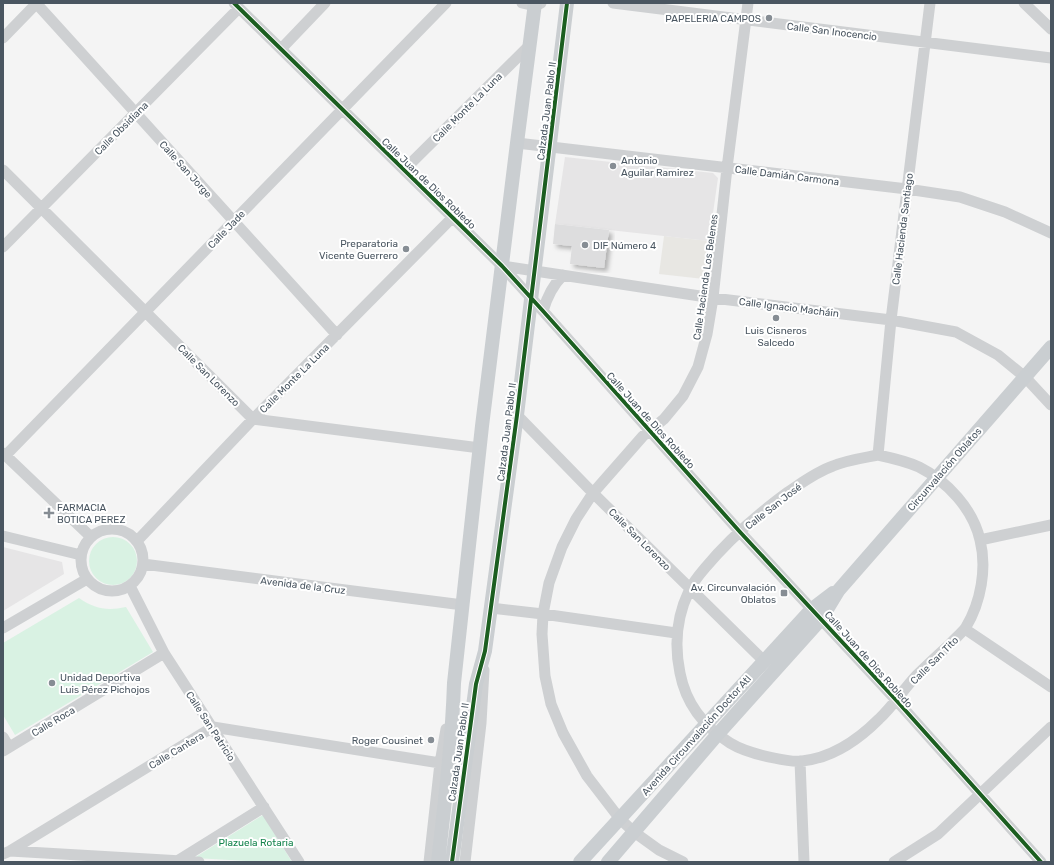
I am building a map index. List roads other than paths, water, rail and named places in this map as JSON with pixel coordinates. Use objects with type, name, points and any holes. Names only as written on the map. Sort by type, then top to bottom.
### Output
[{"type":"main road","name":"Calzada Juan Pablo II","points":[[438,862],[452,805],[476,684],[485,651],[517,415],[567,3]]},
{"type":"main road","name":"Calzada Juan Pablo II","points":[[452,862],[454,683],[480,448],[530,45],[533,4]]},
{"type":"main road","name":"Circunvalación Oblatos","points":[[817,614],[1051,347]]},
{"type":"main road","name":"Avenida Circunvalación Doctor Atl","points":[[580,862],[764,661],[817,614]]},
{"type":"main road","name":"Avenida Circunvalación Doctor Atl","points":[[608,862],[717,735],[817,614]]},
{"type":"street","points":[[3,38],[36,3]]},
{"type":"street","name":"Calle San Jorge","points":[[36,3],[337,335]]},
{"type":"street","points":[[281,49],[326,3]]},
{"type":"street","name":"Calle Jade","points":[[4,454],[146,312],[446,3]]},
{"type":"street","name":"Calle San Inocencio","points":[[613,3],[1051,58]]},
{"type":"street","name":"Calle Hacienda Los Belenes","points":[[684,862],[659,850],[634,832],[620,819],[587,776],[563,733],[551,704],[545,676],[542,634],[543,614],[549,583],[562,546],[576,519],[593,493],[643,436],[664,419],[683,396],[698,367],[707,334],[713,298],[727,168],[748,3]]},
{"type":"street","name":"Calle Hacienda Santiago","points":[[878,455],[891,320],[930,3]]},
{"type":"street","points":[[1024,3],[1051,29]]},
{"type":"street","name":"Calle Juan de Dios Robledo","points":[[237,6],[502,266],[740,532],[896,700],[1041,862]]},
{"type":"street","name":"Calle Obsidiana","points":[[3,247],[136,113],[237,6]]},
{"type":"street","name":"Calle Monte La Luna","points":[[404,170],[530,45]]},
{"type":"street","name":"Calle Damián Carmona","points":[[517,143],[907,188],[960,197],[1005,212],[1051,233]]},
{"type":"street","name":"Calle San Lorenzo","points":[[3,170],[253,419]]},
{"type":"street","name":"Calle Monte La Luna","points":[[137,541],[253,419],[453,218]]},
{"type":"street","name":"Calle Ignacio Macháin","points":[[502,266],[713,298],[891,320],[956,332],[998,355],[1025,377],[1051,405]]},
{"type":"street","points":[[543,312],[550,291],[556,282],[563,276]]},
{"type":"street","name":"Calle San Lorenzo","points":[[517,415],[593,493],[764,661]]},
{"type":"street","points":[[253,419],[480,448]]},
{"type":"street","points":[[4,454],[91,537]]},
{"type":"street","name":"Calle San José","points":[[717,735],[706,725],[690,703],[682,685],[676,651],[676,633],[679,618],[690,588],[713,558],[775,502],[814,474],[833,466],[850,460],[878,455],[908,462],[937,478]]},
{"type":"street","name":"Calle San Tito","points":[[717,735],[734,745],[758,754],[780,759],[800,761],[814,759],[844,747],[880,718],[915,678],[965,629],[973,613],[979,594],[982,577],[983,558],[980,540],[972,519],[963,505],[937,478]]},
{"type":"street","points":[[980,540],[1051,525]]},
{"type":"street","points":[[110,529],[120,530],[129,534],[137,541],[141,548],[143,564],[136,580],[130,586],[112,592],[93,586],[87,579],[81,563],[81,555],[85,545],[91,537],[110,529]]},
{"type":"street","points":[[3,536],[81,555]]},
{"type":"street","name":"Avenida de la Cruz","points":[[143,564],[463,605]]},
{"type":"street","points":[[3,628],[87,579]]},
{"type":"street","name":"Calle San Patricio","points":[[130,586],[164,653],[299,862]]},
{"type":"street","points":[[491,608],[676,633]]},
{"type":"street","points":[[965,629],[1051,687]]},
{"type":"street","name":"Calzada Juan Pablo II","points":[[465,862],[481,723],[485,651]]},
{"type":"street","name":"Calle Roca","points":[[6,749],[164,653]]},
{"type":"street","name":"Calzada Juan Pablo II","points":[[429,862],[440,763],[454,683]]},
{"type":"street","name":"Calle Cantera","points":[[7,853],[213,727],[440,763]]},
{"type":"street","points":[[894,862],[938,834],[1051,727]]},
{"type":"street","points":[[3,737],[6,749]]},
{"type":"street","points":[[800,761],[804,862]]},
{"type":"street","points":[[179,860],[264,807]]},
{"type":"street","points":[[7,853],[199,862]]},
{"type":"place","name":"PAPELERIA CAMPOS","points":[[769,18]]},
{"type":"place","name":"Antonio Aguilar Ramirez","points":[[613,166]]},
{"type":"place","name":"DIF Número 4","points":[[585,245]]},
{"type":"place","name":"Preparatoria Vicente Guerrero","points":[[406,249]]},
{"type":"place","name":"Luis Cisneros Salcedo","points":[[776,318]]},
{"type":"place","name":"FARMACIA BOTICA PEREZ","points":[[49,513]]},
{"type":"place","name":"Av. Circunvalación Oblatos","points":[[784,593]]},
{"type":"place","name":"Unidad Deportiva Luis Pérez Pichojos","points":[[52,683]]},
{"type":"place","name":"Roger Cousinet","points":[[431,740]]},
{"type":"park label","name":"Plazuela Rotaria","points":[[256,842]]}]
